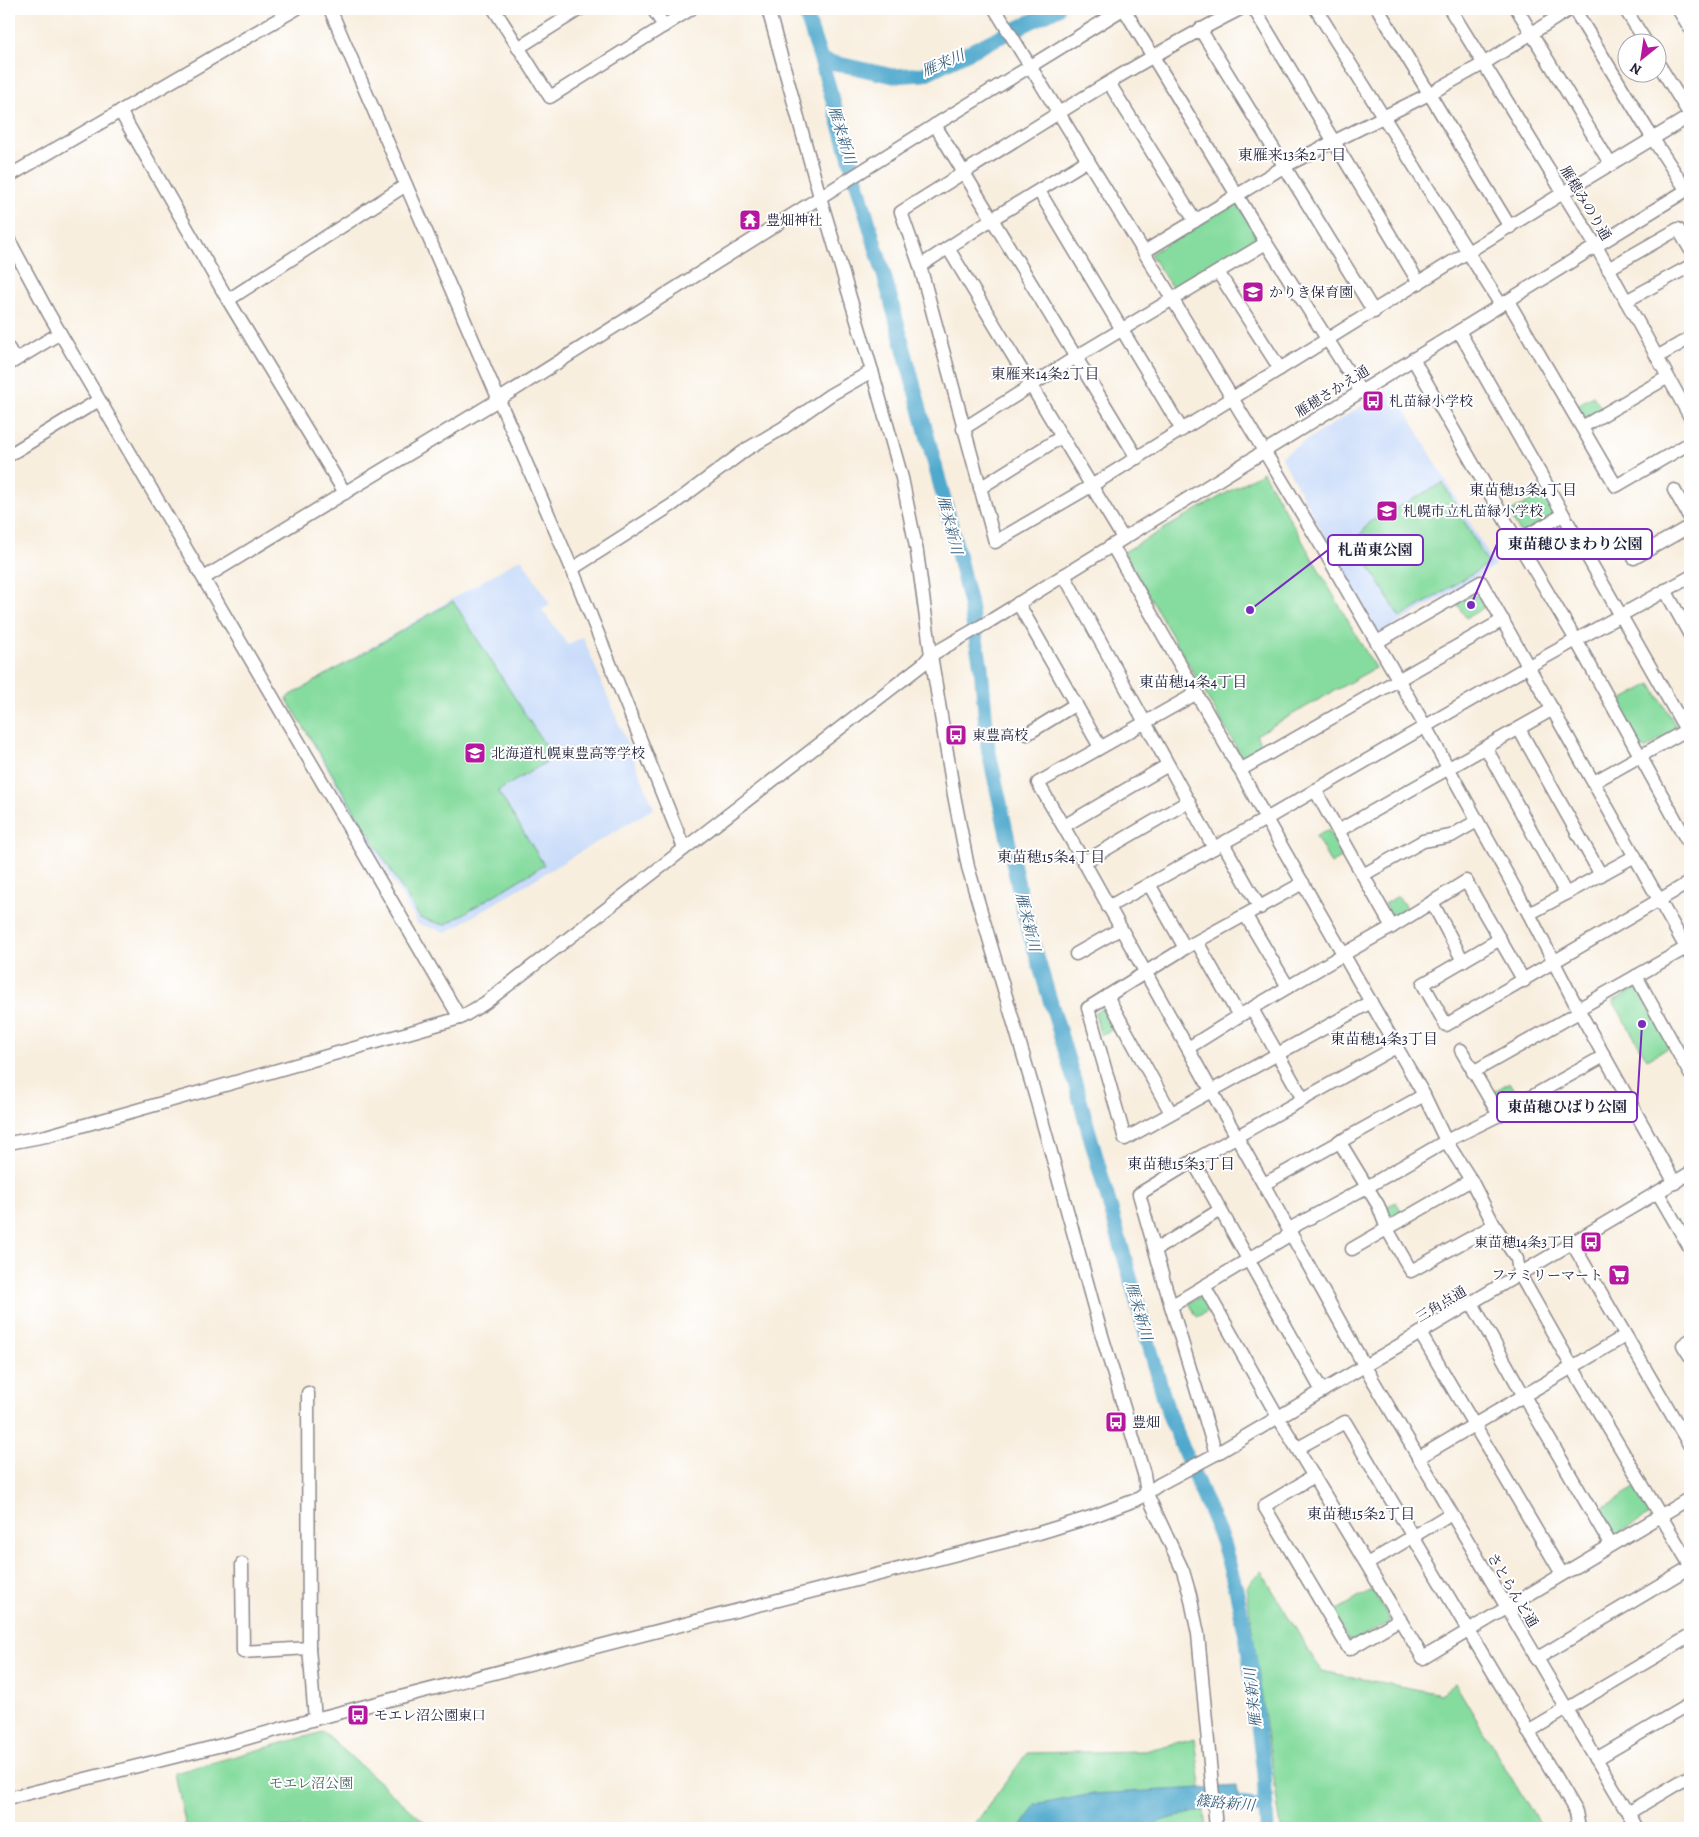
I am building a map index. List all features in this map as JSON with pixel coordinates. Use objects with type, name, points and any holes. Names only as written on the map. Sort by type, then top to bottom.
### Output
[{"type":"street","points":[[9,176],[296,9]]},
{"type":"street","points":[[330,9],[572,569],[684,848]]},
{"type":"street","points":[[494,9],[550,97],[691,9]]},
{"type":"street","points":[[518,48],[580,9]]},
{"type":"street","points":[[653,9],[664,26]]},
{"type":"street","points":[[768,9],[820,197],[902,478],[917,552],[931,655],[968,867],[1037,1102],[1100,1329],[1144,1474],[1147,1494],[1183,1571],[1190,1595],[1198,1634],[1216,1828]]},
{"type":"street","points":[[204,578],[498,400],[1030,65],[1124,9],[1360,392]]},
{"type":"street","points":[[1240,9],[1200,29],[1059,112],[902,212],[920,266],[995,542],[1137,458],[1690,116],[1666,76]]},
{"type":"street","points":[[1254,9],[1419,284]]},
{"type":"street","points":[[1316,9],[1469,253],[1504,303],[1616,486],[1690,443]]},
{"type":"street","points":[[1378,9],[1510,227]]},
{"type":"street","name":"雁穂みのり通","points":[[1450,9],[1596,246],[1690,417]]},
{"type":"street","points":[[1517,9],[1611,165]]},
{"type":"street","points":[[1144,252],[1285,166],[1429,94],[1483,64],[1531,32],[1572,9],[1653,139],[1689,189]]},
{"type":"street","points":[[1625,9],[1640,32]]},
{"type":"street","points":[[1678,9],[1690,28]]},
{"type":"street","points":[[996,11],[1322,546],[1425,726],[1528,914],[1552,963],[1675,1183]]},
{"type":"street","points":[[1200,29],[1374,312]]},
{"type":"street","points":[[1109,83],[1195,221]]},
{"type":"street","points":[[120,111],[228,300],[345,493]]},
{"type":"street","points":[[935,125],[1137,458]]},
{"type":"street","points":[[920,266],[992,218],[1088,160]]},
{"type":"street","points":[[228,300],[406,185]]},
{"type":"street","name":"雁穂さかえ通","points":[[931,655],[990,621],[1689,189]]},
{"type":"street","points":[[1039,191],[1182,430]]},
{"type":"street","points":[[1608,270],[1678,228],[1690,249]]},
{"type":"street","points":[[9,240],[60,333],[460,1018]]},
{"type":"street","points":[[963,429],[1030,385],[1266,242]]},
{"type":"street","points":[[948,248],[1123,538]]},
{"type":"street","points":[[1626,300],[1690,266]]},
{"type":"street","points":[[1218,272],[1280,369]]},
{"type":"street","points":[[1459,331],[1620,615],[1689,732],[1640,756],[1594,782]]},
{"type":"street","points":[[11,357],[60,333]]},
{"type":"street","points":[[1657,356],[1690,338]]},
{"type":"street","points":[[1414,358],[1517,541],[1576,640],[1690,846]]},
{"type":"street","points":[[572,569],[672,505],[747,449],[783,428],[830,394],[872,372]]},
{"type":"street","points":[[1582,428],[1668,377]]},
{"type":"street","points":[[9,455],[99,400]]},
{"type":"street","points":[[980,488],[1061,438]]},
{"type":"street","points":[[1674,490],[1690,518]]},
{"type":"street","points":[[1517,541],[1563,515]]},
{"type":"street","points":[[1634,558],[1690,526]]},
{"type":"street","points":[[1112,545],[1197,693],[1266,820],[1424,1095],[1446,1141],[1471,1180],[1494,1225],[1518,1259],[1519,1273],[1690,1566],[1536,1659]]},
{"type":"street","points":[[1064,575],[1189,801],[1260,908]]},
{"type":"street","points":[[1108,907],[1266,820],[1529,666],[1690,577]]},
{"type":"street","points":[[1376,642],[1481,582],[1688,952],[1636,976],[1473,1072]]},
{"type":"street","points":[[1665,590],[1690,635]]},
{"type":"street","points":[[1018,603],[1100,747],[1197,693]]},
{"type":"street","points":[[1240,770],[1503,620]]},
{"type":"street","points":[[9,1143],[46,1136],[460,1018],[485,1003],[923,664],[931,655]]},
{"type":"street","points":[[1027,734],[1076,704]]},
{"type":"street","points":[[1338,831],[1553,709]]},
{"type":"street","points":[[1519,729],[1601,875]]},
{"type":"street","name":"さとらんど通","points":[[1100,747],[1038,783],[1064,826],[1364,1366],[1637,1828]]},
{"type":"street","points":[[1486,748],[1566,894]]},
{"type":"street","points":[[1064,826],[1168,765]]},
{"type":"street","points":[[1315,790],[1392,927]]},
{"type":"street","points":[[1084,862],[1189,801]]},
{"type":"street","points":[[1363,875],[1423,841],[1451,836],[1477,821]]},
{"type":"street","points":[[1528,914],[1634,856]]},
{"type":"street","points":[[1188,1048],[1466,881],[1524,981]]},
{"type":"street","points":[[1500,939],[1423,984],[1446,1026],[1690,882]]},
{"type":"street","points":[[1303,883],[1185,948],[1088,1008],[1124,1139],[1371,1002]]},
{"type":"street","points":[[1149,884],[1185,948]]},
{"type":"street","points":[[1432,902],[1463,961]]},
{"type":"street","points":[[1246,916],[1288,987]]},
{"type":"street","points":[[1076,954],[1120,929]]},
{"type":"street","points":[[1197,942],[1239,1016]]},
{"type":"street","points":[[1636,976],[1690,1074]]},
{"type":"street","points":[[1107,996],[1171,1113]]},
{"type":"street","points":[[1252,1010],[1303,1099]]},
{"type":"street","points":[[1211,1456],[1139,1194],[1193,1160],[1396,1047]]},
{"type":"street","points":[[1460,1050],[1499,1115]]},
{"type":"street","points":[[1171,1306],[1249,1260],[1290,1231],[1446,1141],[1499,1115],[1604,1056]]},
{"type":"street","points":[[1264,1184],[1424,1095]]},
{"type":"street","points":[[1339,1141],[1378,1205],[1387,1229],[1411,1271],[1494,1225]]},
{"type":"street","points":[[1193,1160],[1322,1391]]},
{"type":"street","name":"三角点通","points":[[1147,1494],[1472,1303],[1519,1273],[1690,1174]]},
{"type":"street","points":[[1352,1250],[1471,1180]]},
{"type":"street","points":[[1658,1193],[1690,1248]]},
{"type":"street","points":[[1155,1250],[1220,1210]]},
{"type":"street","points":[[1572,1244],[1690,1446]]},
{"type":"street","points":[[1204,1286],[1278,1416],[1423,1658],[1690,1498]]},
{"type":"street","points":[[1472,1303],[1611,1545]]},
{"type":"street","points":[[1420,1333],[1562,1574]]},
{"type":"street","points":[[1418,1458],[1625,1336]]},
{"type":"street","points":[[1690,1340],[1683,1345],[1690,1356]]},
{"type":"street","points":[[308,1393],[310,1648],[315,1720]]},
{"type":"street","points":[[1298,1448],[1345,1422],[1467,1631],[1576,1812],[1579,1828]]},
{"type":"street","points":[[1314,1476],[1264,1506],[1349,1649],[1400,1619]]},
{"type":"street","points":[[9,1798],[234,1742],[1039,1534],[1091,1517],[1147,1494]]},
{"type":"street","points":[[1368,1564],[1450,1514]]},
{"type":"street","points":[[242,1564],[243,1652],[310,1648]]},
{"type":"street","points":[[1528,1732],[1690,1636]]},
{"type":"street","points":[[1596,1759],[1690,1704]]},
{"type":"street","points":[[1628,1813],[1690,1776]]},
{"type":"shaded area","name":"札幌市立札苗緑小学校","points":[[1392,387],[1495,566],[1378,635],[1281,456]]},
{"type":"shaded area","name":"北海道札幌東豊高等学校","points":[[521,558],[550,604],[542,610],[568,645],[583,637],[654,808],[447,932],[418,924],[286,698]]},
{"type":"green space","points":[[1236,201],[1260,241],[1175,292],[1150,254]]},
{"type":"green space","points":[[1593,396],[1602,409],[1583,419],[1575,406]]},
{"type":"green space","points":[[1263,472],[1375,668],[1256,735],[1265,752],[1245,763],[1124,552]]},
{"type":"green space","points":[[1443,483],[1488,564],[1400,618],[1356,543],[1368,523]]},
{"type":"green space","points":[[1544,493],[1555,512],[1553,517],[1524,533],[1520,532],[1509,513]]},
{"type":"green space","points":[[1473,595],[1479,597],[1485,607],[1466,618],[1457,603]]},
{"type":"green space","name":"北海道札幌東豊高等学校","points":[[453,601],[553,758],[498,791],[544,865],[445,925],[420,918],[286,698]]},
{"type":"green space","points":[[1651,684],[1676,726],[1675,731],[1645,749],[1640,747],[1616,703]]},
{"type":"green space","points":[[1328,830],[1343,857],[1331,864],[1316,836]]},
{"type":"green space","points":[[1398,896],[1409,912],[1394,921],[1384,904]]},
{"type":"green space","points":[[1637,988],[1671,1046],[1647,1059],[1613,1001]]},
{"type":"green space","points":[[1102,1009],[1114,1029],[1100,1035],[1095,1012]]},
{"type":"green space","points":[[1510,1082],[1519,1097],[1501,1108],[1493,1092]]},
{"type":"green space","points":[[1396,1202],[1403,1214],[1392,1221],[1384,1208]]},
{"type":"green space","points":[[1203,1295],[1211,1309],[1197,1317],[1189,1303]]},
{"type":"green space","points":[[1638,1487],[1652,1511],[1650,1515],[1615,1536],[1611,1535],[1598,1511]]},
{"type":"green space","points":[[1261,1571],[1321,1671],[1441,1694],[1455,1683],[1541,1828],[1281,1828],[1246,1587]]},
{"type":"green space","points":[[1372,1590],[1389,1618],[1388,1623],[1355,1641],[1348,1640],[1332,1613]]},
{"type":"green space","name":"モエレ沼公園","points":[[323,1732],[431,1828],[186,1828],[175,1773]]},
{"type":"green space","points":[[1195,1738],[1206,1828],[972,1828],[1027,1753],[1145,1751]]},
{"type":"water","points":[[1237,1786],[1239,1801],[1156,1822],[1151,1828],[1021,1828],[1035,1805],[1093,1794]]},
{"type":"waterway","name":"雁来新川","points":[[804,9],[821,60],[886,282],[951,525],[969,600],[981,667],[988,748],[1025,917],[1078,1093],[1169,1415],[1223,1543],[1236,1589],[1247,1641],[1264,1773],[1267,1828]]},
{"type":"waterway","name":"雁来川","points":[[821,60],[893,76],[924,74],[1057,9]]},
{"type":"waterway","name":"篠路新川","points":[[1211,1801],[1265,1807]]},
{"type":"place","name":"豊畑神社","points":[[750,220]]},
{"type":"place","name":"かりき保育園","points":[[1253,292]]},
{"type":"place","name":"札苗緑小学校","points":[[1373,401]]},
{"type":"place","name":"札幌市立札苗緑小学校","points":[[1387,511]]},
{"type":"place","name":"東苗穂ひまわり公園","points":[[1471,605]]},
{"type":"place","name":"札苗東公園","points":[[1250,610]]},
{"type":"place","name":"東豊高校","points":[[956,735]]},
{"type":"place","name":"北海道札幌東豊高等学校","points":[[475,753]]},
{"type":"place","name":"東苗穂ひばり公園","points":[[1642,1024]]},
{"type":"place","name":"東苗穂14条3丁目","points":[[1591,1242]]},
{"type":"place","name":"ファミリーマート","points":[[1619,1275]]},
{"type":"place","name":"豊畑","points":[[1116,1422]]},
{"type":"place","name":"モエレ沼公園東口","points":[[358,1715]]},
{"type":"district","name":"東雁来13条2丁目","points":[[1292,155]]},
{"type":"district","name":"東雁来14条2丁目","points":[[1045,374]]},
{"type":"district","name":"東苗穂13条4丁目","points":[[1523,490]]},
{"type":"district","name":"東苗穂14条4丁目","points":[[1193,682]]},
{"type":"district","name":"東苗穂15条4丁目","points":[[1051,857]]},
{"type":"district","name":"東苗穂14条3丁目","points":[[1384,1039]]},
{"type":"district","name":"東苗穂15条3丁目","points":[[1181,1164]]},
{"type":"district","name":"東苗穂15条2丁目","points":[[1361,1514]]}]
